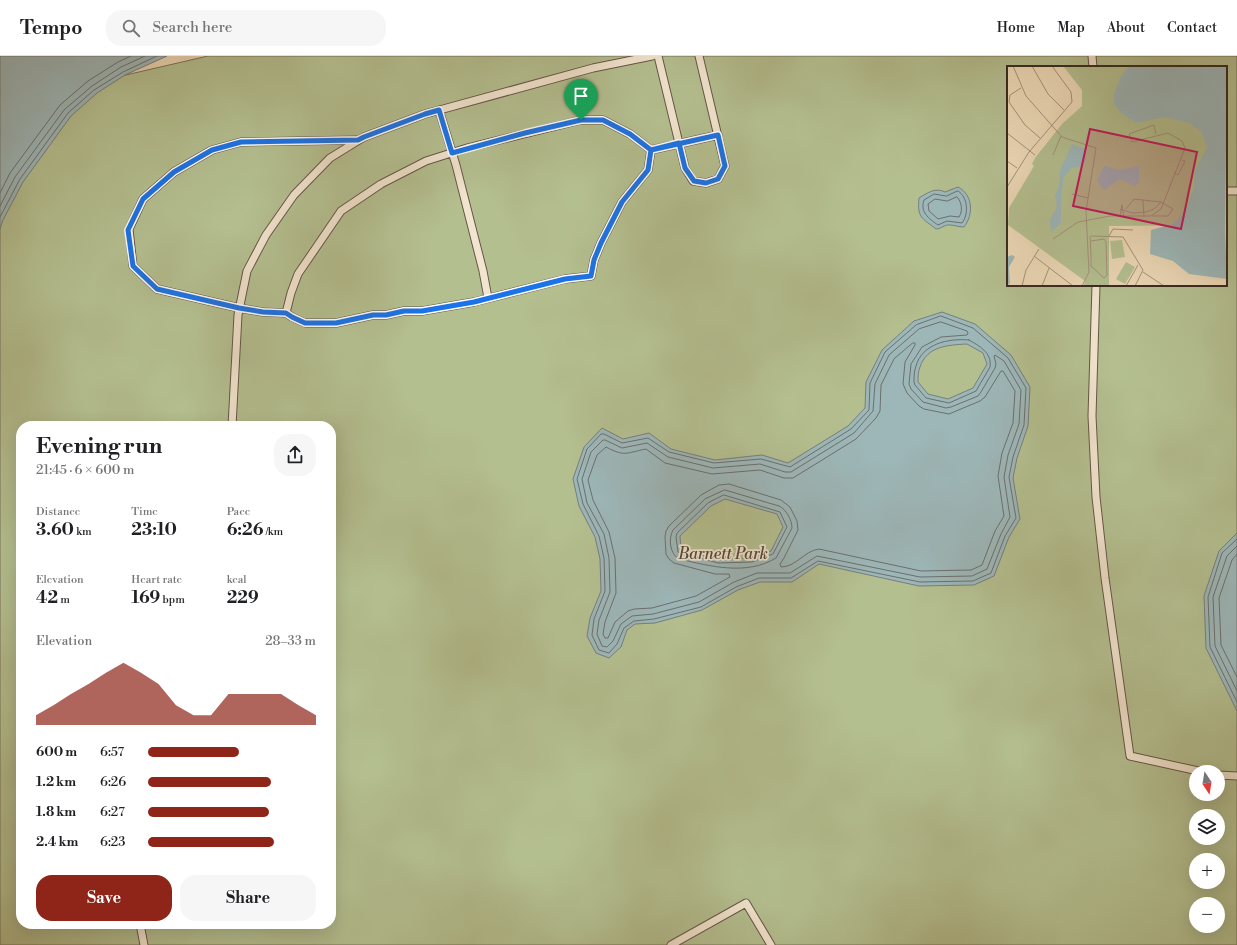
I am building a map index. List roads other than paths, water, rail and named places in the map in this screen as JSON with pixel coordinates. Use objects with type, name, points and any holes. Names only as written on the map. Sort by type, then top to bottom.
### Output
[{"type":"lane","points":[[232,421],[239,308],[247,271],[266,234],[294,195],[330,158],[358,140],[418,116],[593,68],[652,56]]},
{"type":"lane","points":[[658,56],[685,168],[694,181],[706,183],[718,179],[725,166],[699,56]]},
{"type":"lane","points":[[1092,56],[1093,66]]},
{"type":"lane","points":[[439,110],[473,230],[488,298]]},
{"type":"lane","points":[[286,313],[298,274],[341,211],[381,184],[426,161],[510,137],[581,120],[603,120],[630,134],[651,150]]},
{"type":"lane","points":[[651,150],[718,135]]},
{"type":"lane","points":[[358,140],[241,142],[212,150],[174,172],[143,199],[128,230],[133,266],[157,289],[239,308],[263,312],[286,313],[305,323],[336,323],[373,315],[386,315],[404,311],[422,311],[488,298],[565,279],[591,276],[594,260],[601,243],[622,202],[648,170],[651,150]]},
{"type":"lane","points":[[1096,286],[1092,416],[1096,496],[1105,578],[1130,756],[1189,769]]},
{"type":"lane","points":[[1225,775],[1237,776]]},
{"type":"lane","points":[[671,945],[746,903],[771,945]]},
{"type":"lane","points":[[141,929],[144,945]]},
{"type":"water","points":[[0,56],[167,56],[125,75],[97,93],[71,116],[23,182],[3,220],[0,229]]},
{"type":"water","points":[[958,187],[963,190],[969,200],[970,211],[967,222],[964,227],[948,225],[936,229],[920,214],[919,198],[935,190],[945,192]]},
{"type":"water","points":[[942,312],[975,324],[1011,355],[1030,387],[1028,426],[1017,458],[1013,478],[1020,519],[1009,537],[994,576],[974,585],[919,586],[819,564],[792,582],[760,582],[738,590],[702,610],[655,623],[635,624],[627,630],[621,647],[609,658],[596,653],[587,636],[590,618],[601,591],[600,559],[595,537],[579,506],[573,479],[584,447],[602,428],[623,439],[649,433],[671,449],[715,460],[762,455],[788,463],[848,426],[865,408],[866,382],[882,350],[914,321]],"holes":[[[967,344],[983,353],[987,364],[973,388],[948,399],[928,394],[918,382],[919,370],[923,360],[939,348]],[[725,499],[777,514],[783,527],[771,551],[752,558],[718,559],[681,550],[680,536],[711,506]]]},
{"type":"water","points":[[1237,533],[1237,711],[1206,648],[1204,596],[1219,551]]},
{"type":"park label","name":"Barnett Park","points":[[723,553]]}]
